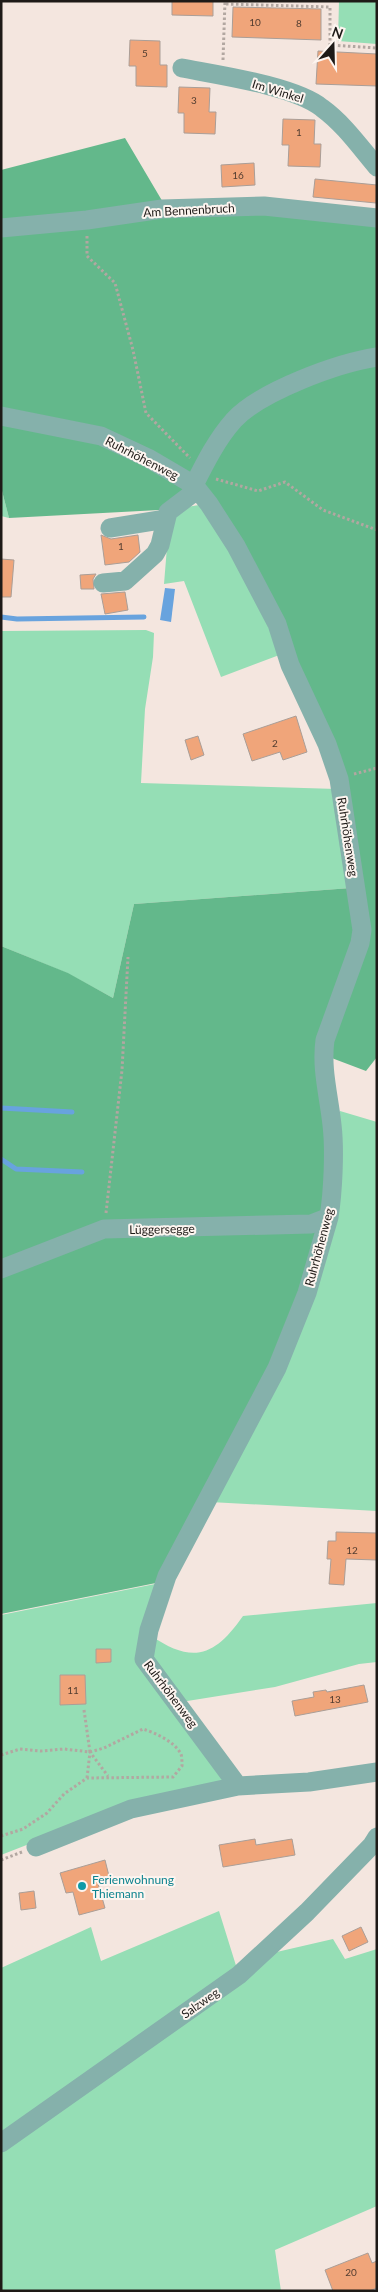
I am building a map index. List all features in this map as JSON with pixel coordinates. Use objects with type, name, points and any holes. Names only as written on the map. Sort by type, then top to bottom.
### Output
[{"type":"street","name":"Im Winkel","points":[[182,68],[222,75],[295,94],[321,107],[342,126],[377,167]]},
{"type":"street","name":"Am Bennenbruch","points":[[1,228],[87,220],[162,209],[264,206],[377,218]]},
{"type":"street","points":[[103,583],[125,581],[155,554],[160,546],[168,512],[197,482],[216,443],[234,419],[246,410],[297,381],[360,360],[377,357]]},
{"type":"street","name":"Ruhrhöhenweg","points":[[1,416],[101,436],[197,482],[236,546],[277,624],[290,665],[327,744],[339,779],[362,930],[360,943],[325,1040],[323,1056],[333,1128],[329,1217],[307,1293],[277,1368],[178,1552],[156,1609],[144,1652],[146,1663],[178,1702],[238,1786]]},
{"type":"street","points":[[110,528],[166,519]]},
{"type":"street","name":"Lüggersegge","points":[[1,1269],[104,1229],[311,1224],[329,1217]]},
{"type":"street","points":[[36,1847],[131,1809],[238,1786],[309,1782],[377,1772]]},
{"type":"street","name":"Salzweg","points":[[1,2144],[239,1975],[307,1912],[372,1846],[377,1837]]},
{"type":"path","points":[[222,75],[226,2],[330,7],[330,45],[377,48]]},
{"type":"path","points":[[87,220],[87,256],[116,283],[146,413],[197,482],[224,482],[258,491],[285,482],[323,510],[377,530]]},
{"type":"path","points":[[339,779],[377,768]]},
{"type":"path","points":[[104,1229],[112,1175],[122,1070],[128,957]]},
{"type":"path","points":[[84,1710],[90,1752],[87,1778]]},
{"type":"path","points":[[1,1755],[20,1749],[41,1751],[64,1749],[90,1752],[104,1748],[143,1729],[154,1732],[172,1744],[181,1754],[182,1766],[173,1777],[87,1778],[64,1794],[47,1813],[22,1829],[1,1836]]},
{"type":"path","points":[[90,1752],[108,1777]]},
{"type":"green space","points":[[339,1],[377,1],[377,44],[338,41]]},
{"type":"green space","points":[[125,138],[164,204],[377,221],[377,1057],[366,1071],[329,1057],[364,942],[341,778],[211,502],[149,456],[1,412],[1,170]]},
{"type":"green space","points":[[1,420],[101,438],[192,487],[159,510],[9,518],[1,487]]},
{"type":"green space","points":[[1,487],[9,518],[1,516]]},
{"type":"green space","points":[[199,505],[208,507],[282,654],[221,677],[184,581],[164,584],[167,547],[176,514],[187,507]]},
{"type":"green space","points":[[146,630],[154,633],[153,657],[145,709],[141,783],[337,789],[351,888],[134,904],[113,998],[67,973],[1,946],[1,631]]},
{"type":"green space","points":[[351,888],[358,934],[321,1044],[327,1209],[275,1367],[161,1582],[1,1614],[1,946],[68,973],[113,998],[134,904]]},
{"type":"green space","points":[[340,1111],[377,1122],[377,1511],[210,1502]]},
{"type":"green space","points":[[160,1583],[142,1663],[229,1785],[88,1821],[1,1855],[1,1615]]},
{"type":"green space","points":[[377,1603],[377,1662],[359,1664],[275,1687],[181,1702],[147,1660],[150,1635],[179,1650],[191,1653],[202,1652],[213,1648],[223,1640],[243,1616]]},
{"type":"green space","points":[[219,1911],[238,1972],[1,2139],[1,1968],[91,1927],[101,1961]]},
{"type":"green space","points":[[333,1939],[345,1959],[377,1949],[377,2206],[275,2250],[281,2291],[1,2291],[1,2148],[268,1954]]},
{"type":"water","points":[[165,588],[175,589],[171,622],[160,620]]},
{"type":"building","points":[[172,1],[213,1],[213,16],[172,15]]},
{"type":"building","points":[[233,7],[321,9],[321,40],[232,37]]},
{"type":"building","points":[[130,40],[160,41],[160,65],[167,65],[167,87],[136,86],[136,66],[129,66]]},
{"type":"building","points":[[318,51],[377,54],[377,86],[316,84]]},
{"type":"building","points":[[179,87],[210,88],[209,112],[216,112],[215,134],[184,133],[184,113],[178,113]]},
{"type":"building","points":[[283,119],[315,120],[314,144],[321,144],[320,167],[288,166],[289,145],[282,145]]},
{"type":"building","points":[[254,163],[255,185],[222,187],[221,165]]},
{"type":"building","points":[[315,179],[377,185],[376,203],[313,197]]},
{"type":"building","points":[[101,535],[111,539],[138,535],[140,552],[129,562],[105,565]]},
{"type":"building","points":[[1,559],[14,560],[11,597],[1,597]]},
{"type":"building","points":[[96,574],[93,579],[94,589],[81,589],[80,575]]},
{"type":"building","points":[[125,592],[128,610],[105,614],[101,594]]},
{"type":"building","points":[[296,716],[307,752],[283,760],[280,752],[252,761],[243,734]]},
{"type":"building","points":[[198,736],[204,755],[191,760],[185,740]]},
{"type":"building","points":[[336,1532],[377,1533],[377,1560],[346,1559],[344,1585],[329,1584],[331,1559],[327,1559],[328,1541],[336,1541]]},
{"type":"building","points":[[96,1649],[111,1649],[111,1662],[96,1663]]},
{"type":"building","points":[[60,1675],[85,1675],[86,1704],[60,1705]]},
{"type":"building","points":[[364,1685],[368,1702],[295,1716],[292,1701],[314,1697],[313,1692],[326,1690],[327,1692]]},
{"type":"building","points":[[255,1839],[256,1845],[292,1839],[295,1855],[223,1867],[219,1845]]},
{"type":"building","name":"Ferienwohnung Thiemann","points":[[105,1860],[109,1876],[97,1880],[105,1908],[79,1915],[73,1892],[66,1893],[60,1873]]},
{"type":"building","points":[[34,1891],[36,1908],[21,1910],[19,1893]]},
{"type":"building","points":[[361,1927],[368,1942],[349,1951],[342,1936]]},
{"type":"building","points":[[368,2253],[372,2263],[377,2261],[377,2288],[369,2291],[333,2291],[325,2270]]},
{"type":"waterway","points":[[1,617],[17,619],[144,617]]},
{"type":"waterway","points":[[1,1108],[72,1112]]},
{"type":"waterway","points":[[1,1159],[16,1169],[82,1172]]},
{"type":"place","name":"Ferienwohnung Thiemann","points":[[82,1886]]}]
